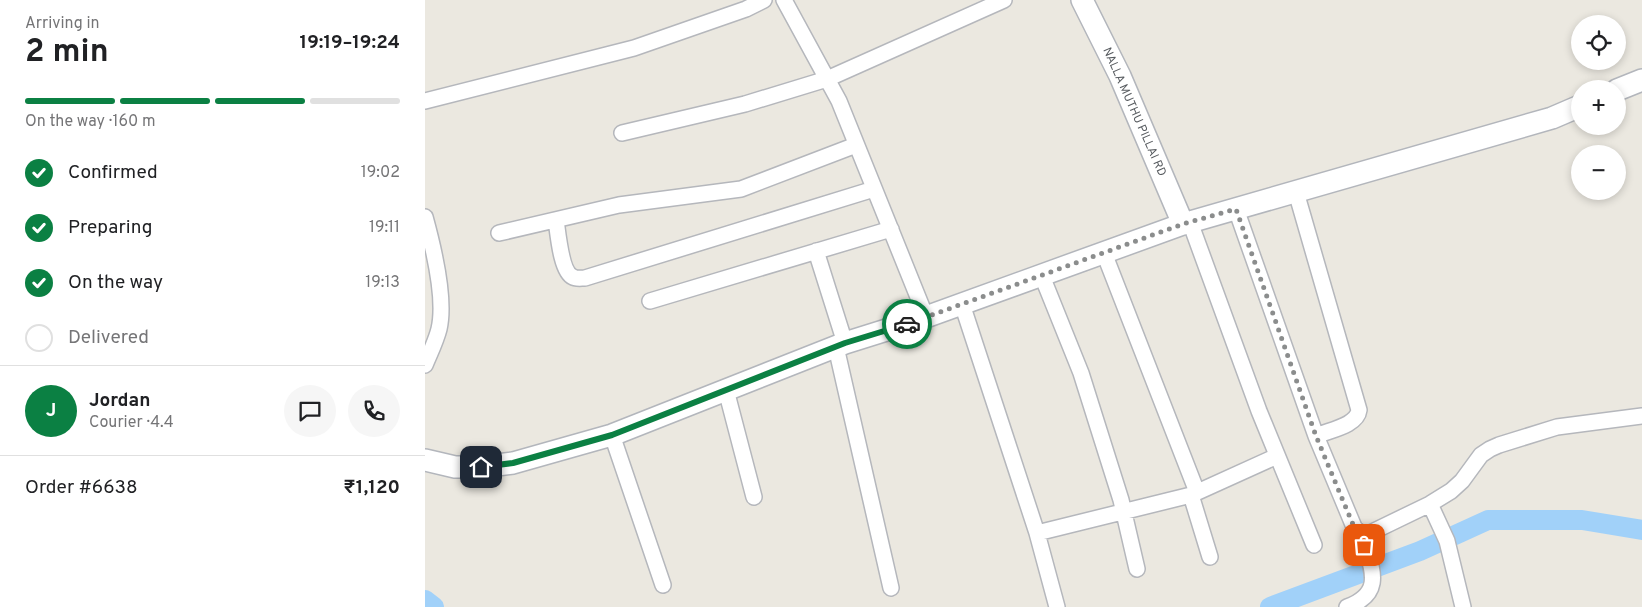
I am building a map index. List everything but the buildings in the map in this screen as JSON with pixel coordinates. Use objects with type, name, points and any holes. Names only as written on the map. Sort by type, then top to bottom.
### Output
[{"type":"street","points":[[425,101],[634,48],[746,9],[764,0]]},
{"type":"street","points":[[784,0],[839,101],[926,317]]},
{"type":"street","points":[[622,133],[745,104],[827,79],[1004,0]]},
{"type":"street","name":"NALLA MUTHU PILLAI RD","points":[[1082,0],[1120,76],[1187,223]]},
{"type":"street","points":[[1626,86],[1642,80]]},
{"type":"street","points":[[425,460],[455,467],[481,467],[513,463],[612,435],[841,345],[926,317],[1187,223],[1552,118],[1571,110]]},
{"type":"street","points":[[499,233],[619,205],[741,190],[857,145]]},
{"type":"street","points":[[556,220],[564,266],[567,273],[574,278],[585,278],[874,189]]},
{"type":"street","points":[[1296,192],[1359,410],[1358,415],[1352,422],[1316,436]]},
{"type":"street","points":[[1236,209],[1316,436],[1354,527],[1362,535],[1372,576],[1369,593],[1357,603],[1347,607]]},
{"type":"street","points":[[425,217],[429,249],[441,307],[439,328],[425,365]]},
{"type":"street","points":[[1187,223],[1259,411],[1314,545]]},
{"type":"street","points":[[650,301],[891,229]]},
{"type":"street","points":[[816,251],[841,345],[891,588]]},
{"type":"street","points":[[1104,253],[1194,493],[1210,557]]},
{"type":"street","points":[[1042,276],[1081,373],[1124,512],[1137,569]]},
{"type":"street","points":[[962,304],[1037,533],[1057,607]]},
{"type":"street","points":[[725,390],[754,497]]},
{"type":"street","points":[[1362,535],[1369,534],[1430,504],[1451,491],[1462,482],[1481,455],[1499,445],[1557,427],[1642,416]]},
{"type":"street","points":[[612,435],[663,585]]},
{"type":"street","points":[[1037,533],[1194,493],[1277,456]]},
{"type":"street","points":[[1430,504],[1447,541],[1463,607]]},
{"type":"waterway","points":[[1270,607],[1420,551],[1488,520],[1582,520],[1642,530]]},
{"type":"waterway","points":[[425,600],[434,607]]},
{"type":"way so far","points":[[907,324],[1183,224],[1236,209],[1316,436],[1354,527],[1362,535],[1364,545]]},
{"type":"route","points":[[481,467],[513,463],[612,435],[845,343],[907,324]]}]
